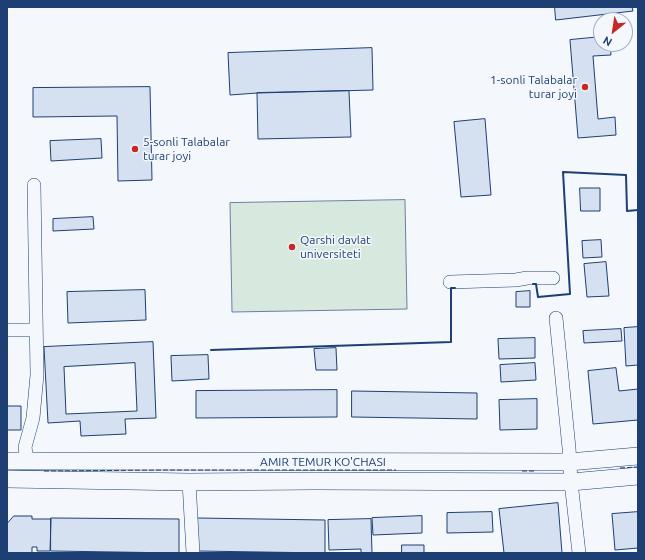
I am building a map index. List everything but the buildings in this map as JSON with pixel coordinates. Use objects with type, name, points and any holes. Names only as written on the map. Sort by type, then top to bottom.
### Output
[{"type":"main road","name":"AMIR TEMUR KO'CHASI","points":[[7,460],[569,462],[638,456]]},
{"type":"main road","name":"AMIR TEMUR KO'CHASI","points":[[7,479],[189,482],[571,482],[638,476]]},
{"type":"street","points":[[27,461],[25,446],[33,418],[37,375],[34,185]]},
{"type":"street","points":[[450,282],[553,278]]},
{"type":"street","points":[[556,318],[579,553]]},
{"type":"street","points":[[7,330],[36,330]]},
{"type":"street","points":[[189,482],[193,553]]},
{"type":"shaded area","points":[[405,200],[407,309],[232,312],[230,203]]},
{"type":"fence","points":[[620,468],[638,467]]},
{"type":"fence","points":[[44,471],[396,470]]},
{"type":"fence","points":[[522,471],[536,471]]},
{"type":"wall","points":[[533,284],[536,284],[538,297],[570,294],[563,172],[626,175],[627,211],[638,210]]},
{"type":"wall","points":[[211,350],[451,342],[451,288],[455,288]]},
{"type":"place","name":"1-sonli Talabalar turar joyi","points":[[585,87]]},
{"type":"place","name":"5-sonli Talabalar turar joyi","points":[[135,149]]},
{"type":"place","name":"Qarshi davlat universiteti","points":[[292,247]]}]
